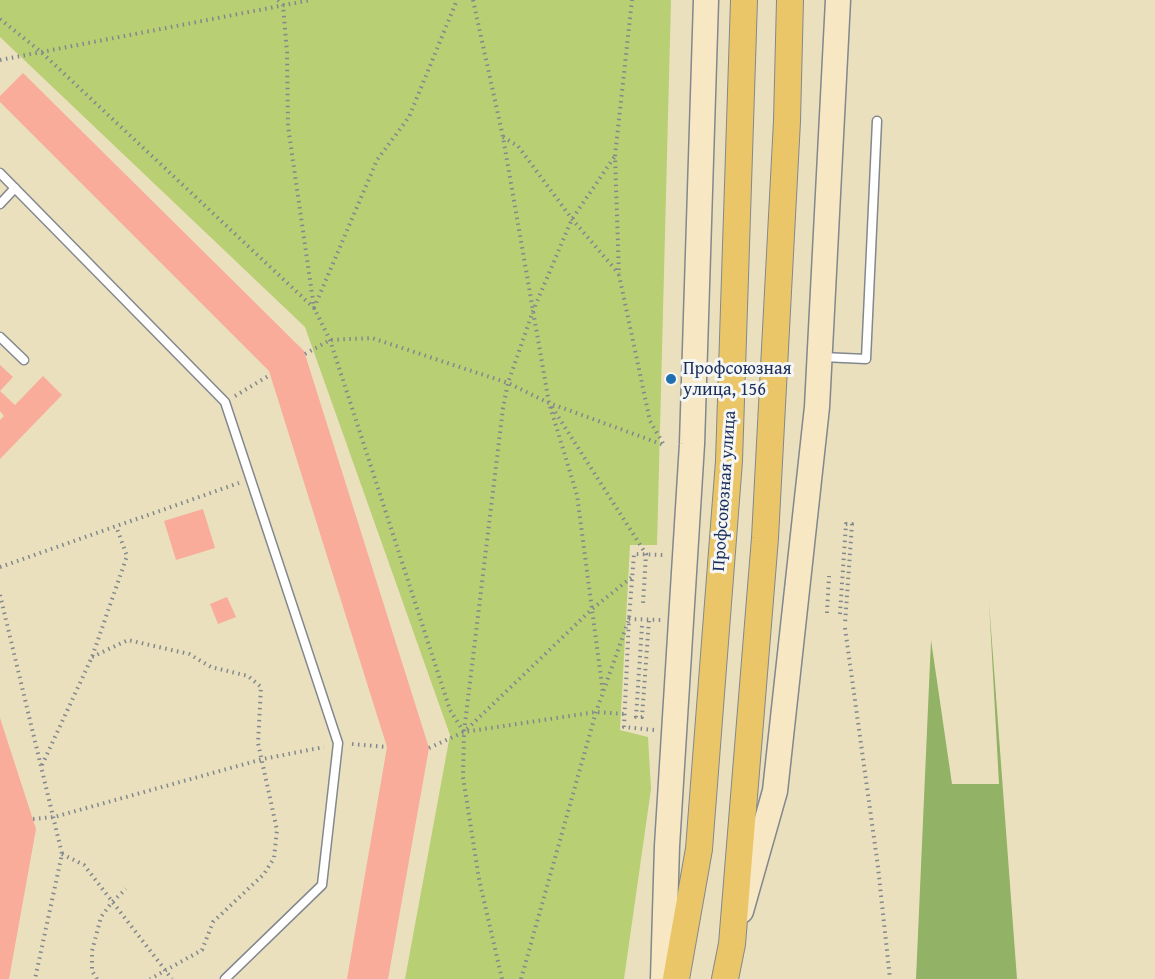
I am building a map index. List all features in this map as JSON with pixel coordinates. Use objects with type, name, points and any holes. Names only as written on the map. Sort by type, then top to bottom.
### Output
[{"type":"main road","name":"Профсоюзная улица","points":[[663,979],[667,846],[692,444],[706,0]]},
{"type":"main road","name":"Профсоюзная улица","points":[[676,979],[699,849],[729,461],[744,0]]},
{"type":"main road","points":[[732,944],[765,538],[787,121],[790,0]]},
{"type":"main road","points":[[725,979],[732,944],[775,791],[817,407],[838,0]]},
{"type":"lane","points":[[820,357],[866,358],[877,121]]},
{"type":"lane","points":[[0,173],[225,402],[338,744],[322,885],[225,979]]},
{"type":"lane","points":[[0,204],[15,188]]},
{"type":"lane","points":[[0,337],[24,360]]},
{"type":"path","points":[[278,0],[283,5],[288,126],[314,308],[330,340],[450,710],[464,732]]},
{"type":"path","points":[[0,60],[311,0]]},
{"type":"path","points":[[314,308],[377,160],[409,117],[457,0]]},
{"type":"path","points":[[473,0],[503,137],[549,403],[577,495],[603,693]]},
{"type":"path","points":[[305,354],[330,340],[372,338],[508,383],[549,403],[664,445],[650,421],[619,275],[615,156],[632,0]]},
{"type":"path","points":[[0,19],[40,51],[314,308]]},
{"type":"path","points":[[503,137],[518,146],[572,219],[619,275]]},
{"type":"path","points":[[502,979],[479,879],[463,777],[464,732],[501,419],[508,383],[533,311],[572,219],[615,156]]},
{"type":"path","points":[[225,402],[270,375]]},
{"type":"path","points":[[549,403],[646,554],[643,604]]},
{"type":"path","points":[[0,567],[251,478]]},
{"type":"path","points":[[840,614],[846,524],[852,524],[845,626],[878,867],[890,979]]},
{"type":"path","points":[[41,766],[92,657],[127,556],[117,526]]},
{"type":"path","points":[[658,730],[624,727],[634,554],[663,555]]},
{"type":"path","points":[[464,732],[592,609],[632,576]]},
{"type":"path","points":[[826,613],[829,576]]},
{"type":"path","points":[[0,595],[62,854],[35,979]]},
{"type":"path","points":[[629,619],[661,621]]},
{"type":"path","points":[[521,979],[596,712],[629,619]]},
{"type":"path","points":[[642,626],[636,717],[642,717],[649,620]]},
{"type":"path","points":[[92,657],[128,640],[189,654],[211,667],[248,676],[261,687],[258,743],[278,830],[274,858],[264,874],[213,922],[202,950],[150,979]]},
{"type":"path","points":[[429,748],[464,732],[596,712],[625,714]]},
{"type":"path","points":[[33,819],[54,817],[263,759],[338,744],[387,747]]},
{"type":"path","points":[[62,854],[84,865],[172,979]]},
{"type":"path","points":[[97,979],[92,971],[92,951],[101,917],[126,889]]},
{"type":"green space","points":[[0,0],[671,0],[657,545],[630,545],[620,730],[648,737],[651,789],[624,979],[405,979],[450,735],[305,327],[0,37]]},
{"type":"green space","points":[[989,602],[1017,979],[916,979],[931,640],[952,784],[999,784]]},
{"type":"building","points":[[23,73],[304,351],[429,748],[388,979],[347,979],[387,747],[269,371],[0,102],[0,96]]},
{"type":"building","points":[[0,365],[13,377],[0,391]]},
{"type":"building","points":[[43,376],[62,395],[0,459],[0,420],[4,416],[0,411],[0,391],[15,405]]},
{"type":"building","points":[[203,509],[215,548],[176,560],[164,521]]},
{"type":"building","points":[[227,597],[236,617],[218,624],[210,604]]},
{"type":"building","points":[[0,718],[36,829],[9,979],[0,979]]},
{"type":"place","name":"Профсоюзная улица, 156","points":[[671,379]]}]
